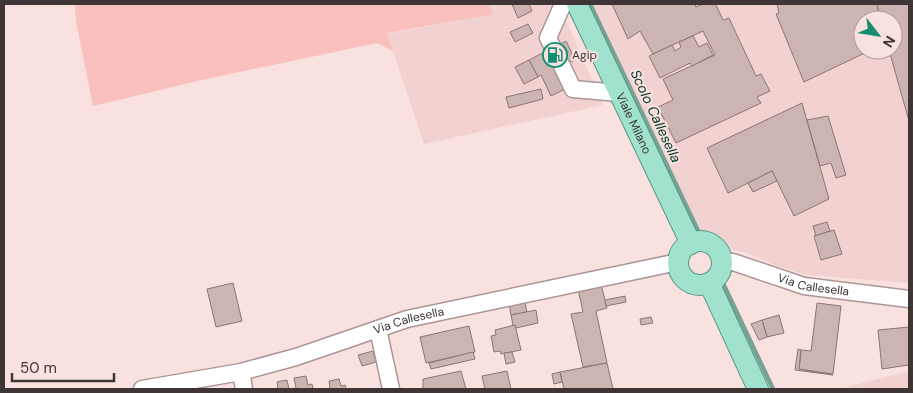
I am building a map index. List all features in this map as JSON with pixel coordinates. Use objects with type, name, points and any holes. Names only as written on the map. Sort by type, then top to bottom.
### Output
[{"type":"main road","name":"Viale Milano","points":[[577,4],[691,244]]},
{"type":"main road","points":[[697,242],[711,245],[720,255],[721,262],[717,276],[709,283],[698,285],[687,282],[680,273],[678,262],[682,251],[697,242]]},
{"type":"main road","points":[[709,283],[758,389]]},
{"type":"street","points":[[553,48],[548,38],[563,4]]},
{"type":"street","points":[[562,66],[573,89],[619,93]]},
{"type":"street","name":"Via Callesella","points":[[142,389],[240,372],[407,319],[678,262]]},
{"type":"street","name":"Via Callesella","points":[[721,262],[733,262],[811,287],[909,300]]},
{"type":"street","points":[[378,329],[390,389]]},
{"type":"street","points":[[240,372],[244,389]]},
{"type":"shaded area","points":[[75,4],[488,4],[494,14],[387,33],[393,51],[377,43],[206,79],[93,106],[76,21]]},
{"type":"shaded area","points":[[488,4],[559,4],[603,105],[424,144],[387,34],[493,14]]},
{"type":"shaded area","points":[[577,4],[909,4],[909,283],[807,275],[777,266],[747,253],[724,248],[704,249]]},
{"type":"shaded area","points":[[909,372],[909,389],[839,389],[893,375]]},
{"type":"building","points":[[512,4],[529,4],[532,11],[518,18]]},
{"type":"building","points":[[612,4],[695,4],[696,7],[703,4],[717,4],[723,20],[729,18],[756,76],[761,74],[770,91],[757,97],[761,103],[676,143],[658,107],[673,100],[663,79],[715,55],[703,31],[653,54],[640,31],[628,39]]},
{"type":"building","points":[[777,4],[877,4],[878,10],[853,10],[853,59],[804,82],[776,14],[779,13]]},
{"type":"building","points":[[877,4],[909,4],[909,121],[892,60],[903,60],[903,10],[878,10]]},
{"type":"building","points":[[528,24],[533,33],[515,42],[510,32]]},
{"type":"building","points":[[693,36],[699,47],[707,43],[713,55],[692,66],[690,63],[660,78],[649,56],[672,45],[675,51],[681,47],[679,42]]},
{"type":"building","points":[[566,41],[575,60],[558,68],[567,88],[551,96],[541,75],[538,77],[529,60]]},
{"type":"building","points":[[529,60],[538,77],[524,84],[515,67]]},
{"type":"building","points":[[541,89],[543,99],[509,108],[506,97]]},
{"type":"building","points":[[802,103],[829,199],[794,216],[772,171],[728,193],[707,148]]},
{"type":"building","points":[[828,116],[846,175],[836,178],[831,163],[820,166],[807,120]]},
{"type":"building","points":[[772,171],[777,181],[753,192],[748,183]]},
{"type":"building","points":[[827,222],[830,231],[816,236],[813,226]]},
{"type":"building","points":[[834,230],[842,254],[821,260],[814,236]]},
{"type":"building","points":[[233,283],[242,321],[216,327],[207,289]]},
{"type":"building","points":[[601,284],[607,308],[596,311],[607,363],[583,367],[571,314],[583,312],[578,289]]},
{"type":"building","points":[[625,296],[626,302],[606,306],[605,300]]},
{"type":"building","points":[[524,299],[527,312],[511,315],[509,303]]},
{"type":"building","points":[[817,303],[841,306],[833,374],[799,369],[801,350],[811,351]]},
{"type":"building","points":[[536,310],[538,323],[516,328],[513,325],[511,315]]},
{"type":"building","points":[[779,315],[784,333],[767,337],[762,320]]},
{"type":"building","points":[[651,317],[653,323],[641,325],[640,319]]},
{"type":"building","points":[[762,320],[767,337],[759,340],[751,324]]},
{"type":"building","points":[[515,325],[521,350],[501,354],[500,351],[494,352],[491,336],[496,335],[495,330]]},
{"type":"building","points":[[469,326],[475,352],[426,363],[420,337]]},
{"type":"building","points":[[909,327],[909,365],[882,369],[878,330]]},
{"type":"building","points":[[798,349],[801,350],[799,369],[833,375],[795,370]]},
{"type":"building","points":[[373,351],[376,362],[362,366],[358,355]]},
{"type":"building","points":[[473,352],[475,359],[431,369],[429,363]]},
{"type":"building","points":[[512,352],[515,362],[506,364],[504,353]]},
{"type":"building","points":[[607,363],[613,389],[564,389],[560,372]]},
{"type":"building","points":[[461,371],[466,389],[423,389],[423,379]]},
{"type":"building","points":[[507,371],[511,389],[485,389],[482,376]]},
{"type":"building","points":[[560,372],[562,382],[554,384],[552,374]]},
{"type":"building","points":[[306,376],[308,385],[312,384],[313,389],[289,389],[296,388],[294,378]]},
{"type":"building","points":[[339,379],[341,386],[345,385],[346,389],[330,389],[329,381]]},
{"type":"building","points":[[287,380],[289,389],[278,389],[277,382]]},
{"type":"waterway","name":"Scolo Callesella","points":[[590,4],[701,237]]},
{"type":"waterway","name":"Scolo Callesella","points":[[721,279],[773,389]]},
{"type":"place","name":"Agip","points":[[555,55]]}]
